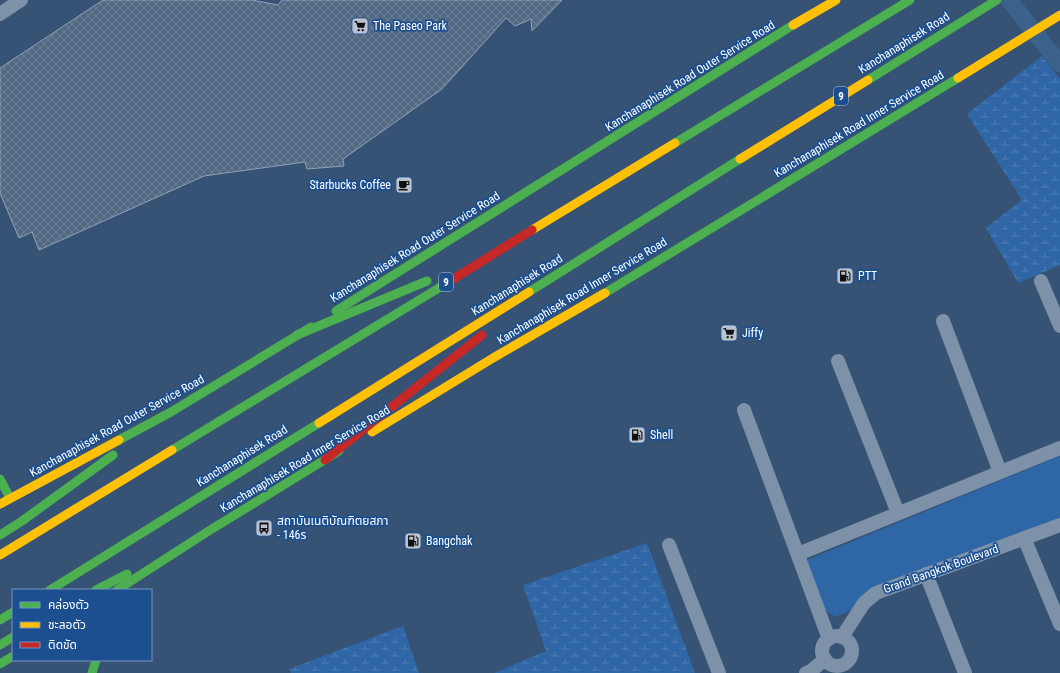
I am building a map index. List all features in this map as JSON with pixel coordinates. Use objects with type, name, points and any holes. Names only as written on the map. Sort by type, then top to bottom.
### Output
[{"type":"main road","name":"Kanchanaphisek Road Outer Service Road","points":[[0,504],[171,412],[391,278],[542,181],[796,23],[836,0]]},
{"type":"main road","name":"9","points":[[0,555],[910,0]]},
{"type":"main road","name":"Kanchanaphisek Road","points":[[52,589],[997,0]]},
{"type":"main road","name":"Kanchanaphisek Road Inner Service Road","points":[[119,589],[207,532],[325,460],[493,358],[596,298],[1060,15]]},
{"type":"main road","points":[[297,335],[492,254]]},
{"type":"main road","points":[[503,318],[565,270]]},
{"type":"main road","points":[[325,460],[491,328]]},
{"type":"main road","points":[[0,535],[22,521],[171,412]]},
{"type":"main road","points":[[0,479],[10,498]]},
{"type":"main road","points":[[98,589],[207,532]]},
{"type":"main road","points":[[0,620],[12,613]]},
{"type":"main road","points":[[0,645],[12,638]]},
{"type":"main road","points":[[0,664],[12,657]]},
{"type":"main road","points":[[92,673],[96,661]]},
{"type":"street","points":[[0,14],[21,0]]},
{"type":"street","points":[[1041,281],[1060,326]]},
{"type":"street","points":[[943,321],[1000,472]]},
{"type":"street","points":[[838,361],[898,514]]},
{"type":"street","points":[[744,410],[798,554],[835,638]]},
{"type":"street","points":[[798,554],[1060,448]]},
{"type":"street","name":"Grand Bangkok Boulevard","points":[[835,638],[864,602],[876,593],[1060,525]]},
{"type":"street","points":[[1024,538],[1060,624]]},
{"type":"street","points":[[669,545],[719,673]]},
{"type":"street","points":[[926,574],[965,673]]},
{"type":"street","points":[[835,638],[849,643],[851,652],[842,669],[825,659],[822,650],[825,642],[835,638]]},
{"type":"street","points":[[806,673],[811,671],[825,659]]},
{"type":"green space","points":[[1042,56],[1060,79],[1060,265],[1018,283],[986,228],[1022,200],[967,114]]},
{"type":"green space","points":[[1060,456],[1060,521],[835,617],[825,610],[807,560]]},
{"type":"green space","points":[[647,543],[695,673],[494,673],[546,651],[523,585]]},
{"type":"green space","points":[[403,626],[419,673],[291,673],[289,669]]},
{"type":"building","points":[[103,0],[252,0],[278,5],[282,0],[562,0],[532,31],[531,19],[515,26],[506,18],[442,89],[343,159],[344,166],[307,169],[305,162],[204,176],[39,250],[32,232],[19,238],[0,193],[0,68]]},
{"type":"waterway","points":[[1009,0],[1060,64]]},
{"type":"traffic: fast","points":[[675,143],[910,0]]},
{"type":"traffic: fast","points":[[868,80],[997,0]]},
{"type":"traffic: fast","points":[[336,311],[793,25]]},
{"type":"traffic: fast","points":[[605,293],[958,78]]},
{"type":"traffic: fast","points":[[529,292],[740,159]]},
{"type":"traffic: fast","points":[[297,335],[427,281]]},
{"type":"traffic: fast","points":[[172,450],[447,283]]},
{"type":"traffic: fast","points":[[119,440],[171,412],[311,327]]},
{"type":"traffic: fast","points":[[52,589],[319,423]]},
{"type":"traffic: fast","points":[[119,589],[207,532],[339,451]]},
{"type":"traffic: fast","points":[[0,535],[22,521],[113,455]]},
{"type":"traffic: fast","points":[[0,479],[10,498]]},
{"type":"traffic: fast","points":[[98,589],[127,574]]},
{"type":"traffic: fast","points":[[0,620],[12,613]]},
{"type":"traffic: fast","points":[[0,645],[12,638]]},
{"type":"traffic: fast","points":[[0,664],[12,657]]},
{"type":"traffic: fast","points":[[92,673],[96,661]]},
{"type":"traffic: slow","points":[[793,25],[836,0]]},
{"type":"traffic: slow","points":[[958,78],[1060,15]]},
{"type":"traffic: slow","points":[[740,159],[868,80]]},
{"type":"traffic: slow","points":[[532,230],[675,143]]},
{"type":"traffic: slow","points":[[319,423],[529,292]]},
{"type":"traffic: slow","points":[[372,432],[493,358],[605,293]]},
{"type":"traffic: slow","points":[[0,504],[119,440]]},
{"type":"traffic: slow","points":[[0,555],[172,450]]},
{"type":"traffic: jam","points":[[447,283],[532,230]]},
{"type":"traffic: jam","points":[[325,460],[482,335]]},
{"type":"place","name":"The Paseo Park","points":[[360,26]]},
{"type":"place","name":"Starbucks Coffee","points":[[404,185]]},
{"type":"place","name":"PTT","points":[[845,276]]},
{"type":"place","name":"Jiffy","points":[[729,333]]},
{"type":"place","name":"Shell","points":[[637,435]]},
{"type":"place","name":"สถาบันเนติบัณฑิตยสภา - 146ร","points":[[264,528]]},
{"type":"place","name":"Bangchak","points":[[413,541]]}]
